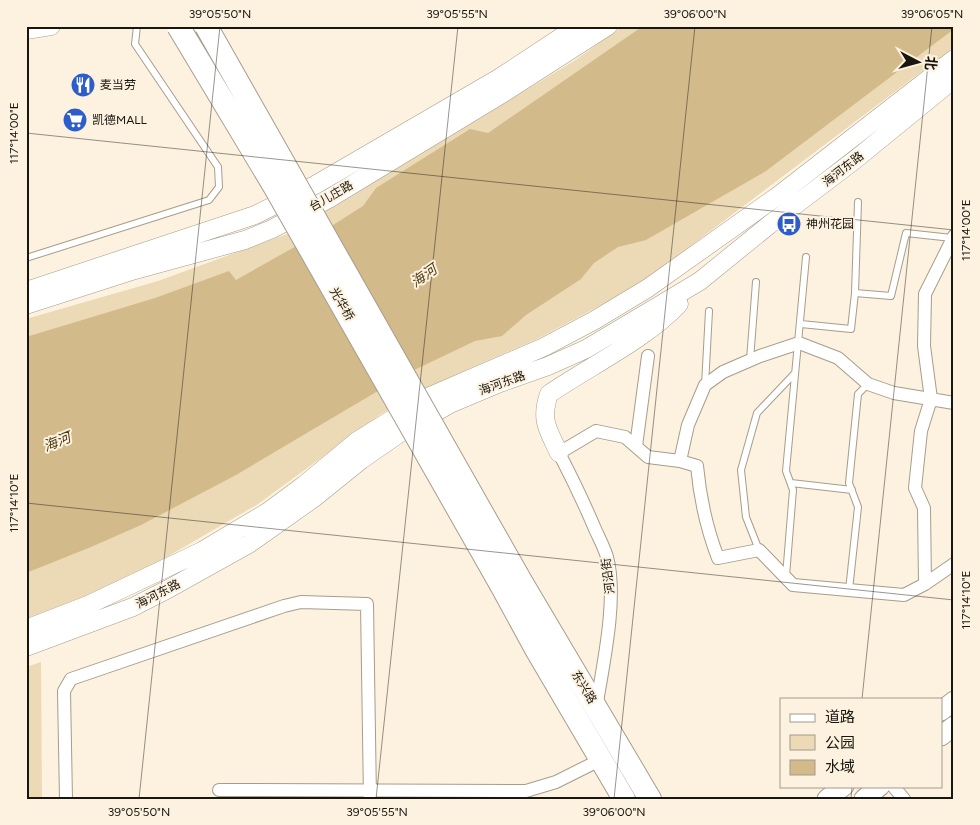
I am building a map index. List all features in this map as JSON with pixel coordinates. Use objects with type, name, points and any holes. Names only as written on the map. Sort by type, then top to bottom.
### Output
[{"type":"highway","name":"光华桥","points":[[178,26],[509,580]]},
{"type":"highway","name":"光华桥","points":[[206,26],[509,580]]},
{"type":"highway","name":"东兴路","points":[[509,580],[596,708],[650,799]]},
{"type":"highway","name":"东兴路","points":[[509,580],[600,760],[624,799]]},
{"type":"main road","points":[[26,30],[51,26]]},
{"type":"main road","name":"台儿庄路","points":[[26,290],[255,215],[315,185],[499,78],[578,26]]},
{"type":"main road","name":"台儿庄路","points":[[26,305],[135,270],[245,240],[272,229],[330,198],[506,92],[608,26]]},
{"type":"main road","name":"海河东路","points":[[26,629],[88,605],[202,550],[269,511],[357,441],[428,397],[544,347],[595,320],[648,288],[780,195],[954,59]]},
{"type":"main road","name":"海河东路","points":[[26,647],[133,607],[170,588],[249,544],[314,498],[361,460],[400,433],[450,404],[500,383],[548,366],[586,349],[700,281],[954,79]]},
{"type":"main road","points":[[559,453],[546,425],[544,408],[549,394],[633,340],[671,312],[700,281]]},
{"type":"main road","points":[[942,710],[954,701]]},
{"type":"main road","points":[[942,735],[954,726]]},
{"type":"main road","points":[[828,799],[842,788]]},
{"type":"main road","points":[[864,799],[878,788]]},
{"type":"street","points":[[925,584],[924,508],[916,488],[921,431],[931,399],[924,346],[925,294],[953,237]]},
{"type":"street","points":[[680,461],[688,424],[705,385],[723,372],[750,360],[799,343],[838,358],[868,384],[894,393],[954,403]]},
{"type":"street","points":[[636,446],[648,356]]},
{"type":"street","points":[[559,453],[596,431],[625,436],[648,457],[680,461],[697,466],[699,488],[708,531],[718,558],[759,550],[793,585],[904,595],[925,584],[954,564]]},
{"type":"street","name":"河沿街","points":[[559,453],[579,491],[607,556],[610,600],[606,645],[596,708]]},
{"type":"street","points":[[66,799],[64,691],[71,679],[284,606],[302,602],[367,604],[370,794]]},
{"type":"street","points":[[218,790],[370,794],[526,791],[556,782],[600,760]]},
{"type":"street","points":[[895,788],[904,799]]},
{"type":"lane","points":[[26,258],[209,200],[219,187],[218,167],[135,44],[137,26]]},
{"type":"lane","points":[[801,324],[852,329],[858,202]]},
{"type":"lane","points":[[855,293],[891,296],[906,233],[953,237]]},
{"type":"lane","points":[[786,578],[793,490],[786,471],[806,257]]},
{"type":"lane","points":[[750,360],[756,282]]},
{"type":"lane","points":[[705,385],[709,311]]},
{"type":"lane","points":[[759,550],[746,517],[742,470],[757,413],[795,373]]},
{"type":"lane","points":[[849,590],[858,507],[849,483],[858,394],[868,384]]},
{"type":"lane","points":[[791,483],[852,490]]},
{"type":"green space","points":[[623,26],[954,26],[954,47],[639,285],[537,339],[455,375],[381,414],[258,504],[153,565],[48,616],[26,622],[26,319],[158,281],[287,234],[574,61]]},
{"type":"green space","points":[[41,662],[42,799],[26,799],[26,667]]},
{"type":"water","name":"海河","points":[[643,26],[954,26],[954,29],[766,171],[646,240],[618,247],[594,263],[581,279],[526,315],[502,336],[475,341],[410,372],[236,475],[141,525],[26,573],[26,337],[155,298],[229,271],[236,280],[330,227],[363,206],[376,188],[470,129],[488,133]]},
{"type":"place","name":"麦当劳","points":[[83,85]]},
{"type":"place","name":"凯德MALL","points":[[75,120]]},
{"type":"place","name":"神州花园","points":[[789,224]]}]
